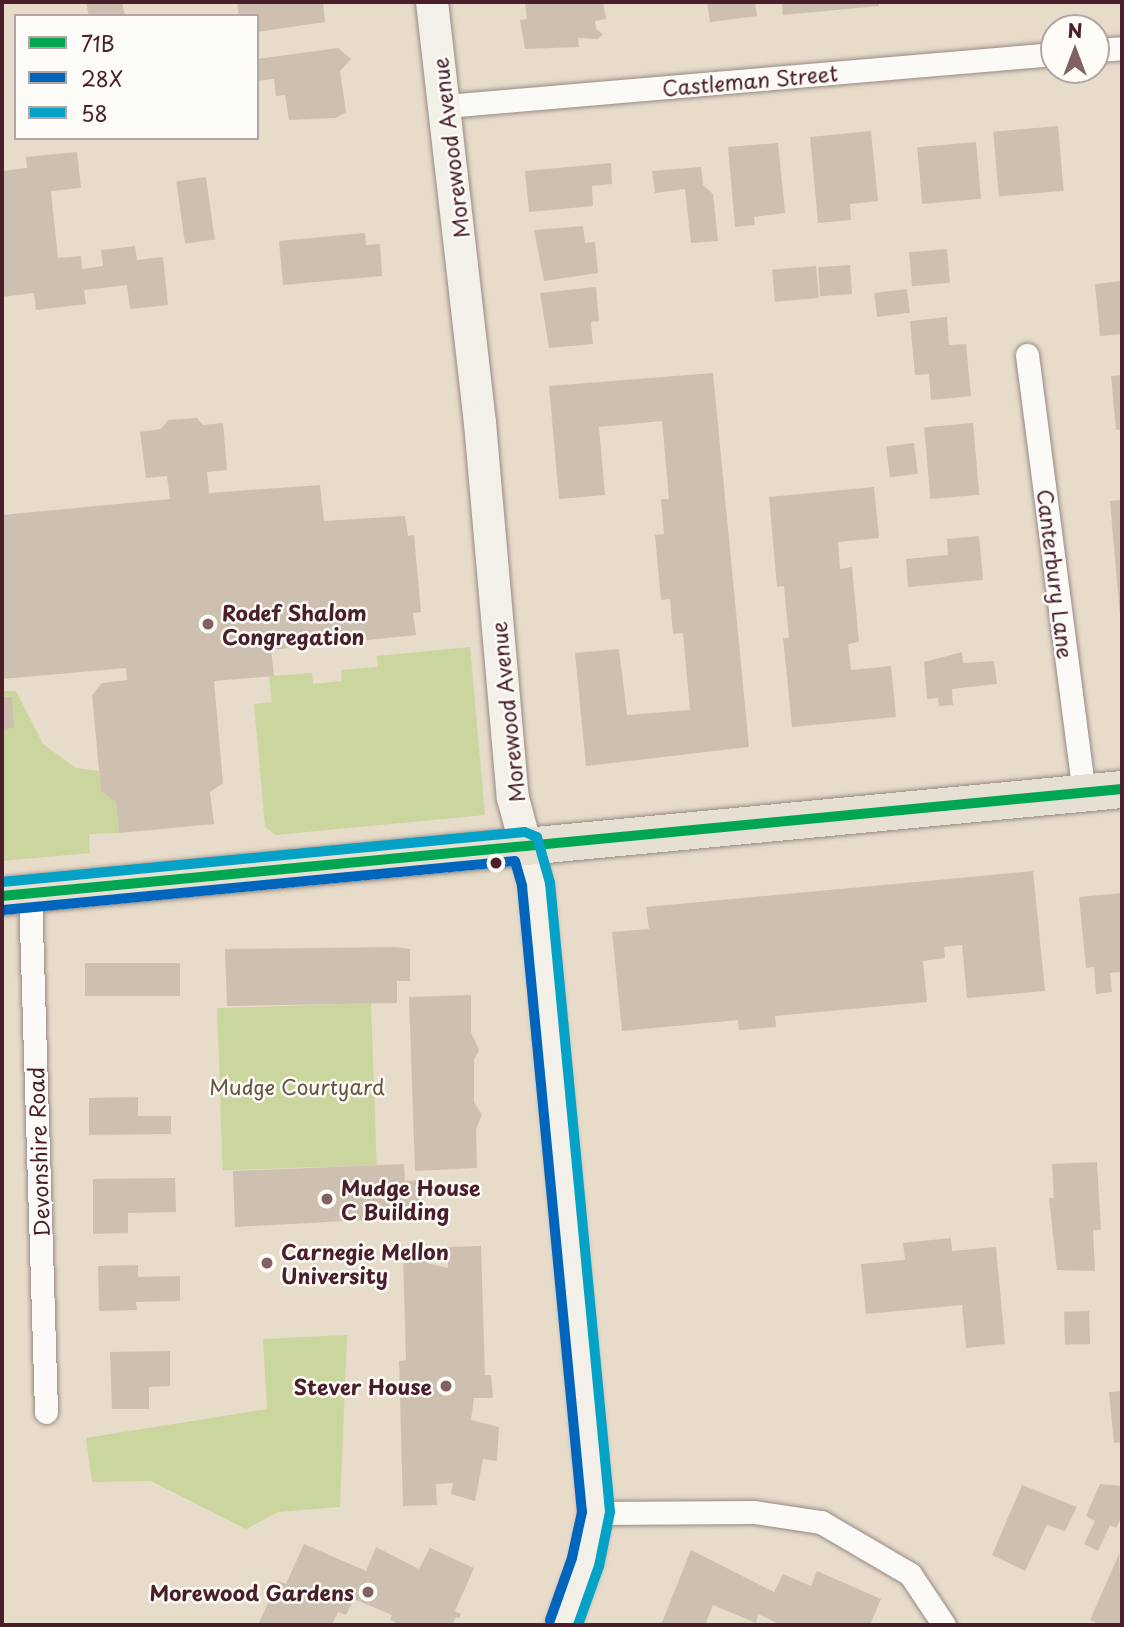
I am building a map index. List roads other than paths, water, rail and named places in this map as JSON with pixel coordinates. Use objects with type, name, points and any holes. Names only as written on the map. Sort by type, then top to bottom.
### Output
[{"type":"highway","points":[[16,894],[1122,789]]},
{"type":"main road","name":"Morewood Avenue","points":[[432,2],[446,106],[513,798],[536,884],[596,1513],[586,1562],[563,1625]]},
{"type":"street","name":"Castleman Street","points":[[446,106],[1040,55]]},
{"type":"street","name":"Canterbury Lane","points":[[1027,355],[1084,793]]},
{"type":"street","name":"Devonshire Road","points":[[16,894],[46,1412]]},
{"type":"street","points":[[596,1513],[754,1512],[821,1522],[910,1574],[944,1625]]},
{"type":"place","name":"Rodef Shalom Congregation","points":[[208,624]]},
{"type":"place","name":"Mudge House C Building","points":[[327,1199]]},
{"type":"place","name":"Carnegie Mellon University","points":[[267,1263]]},
{"type":"place","name":"Stever House","points":[[446,1386]]},
{"type":"place","name":"Morewood Gardens","points":[[368,1592]]},
{"type":"park label","name":"Mudge Courtyard","points":[[297,1086]]}]
